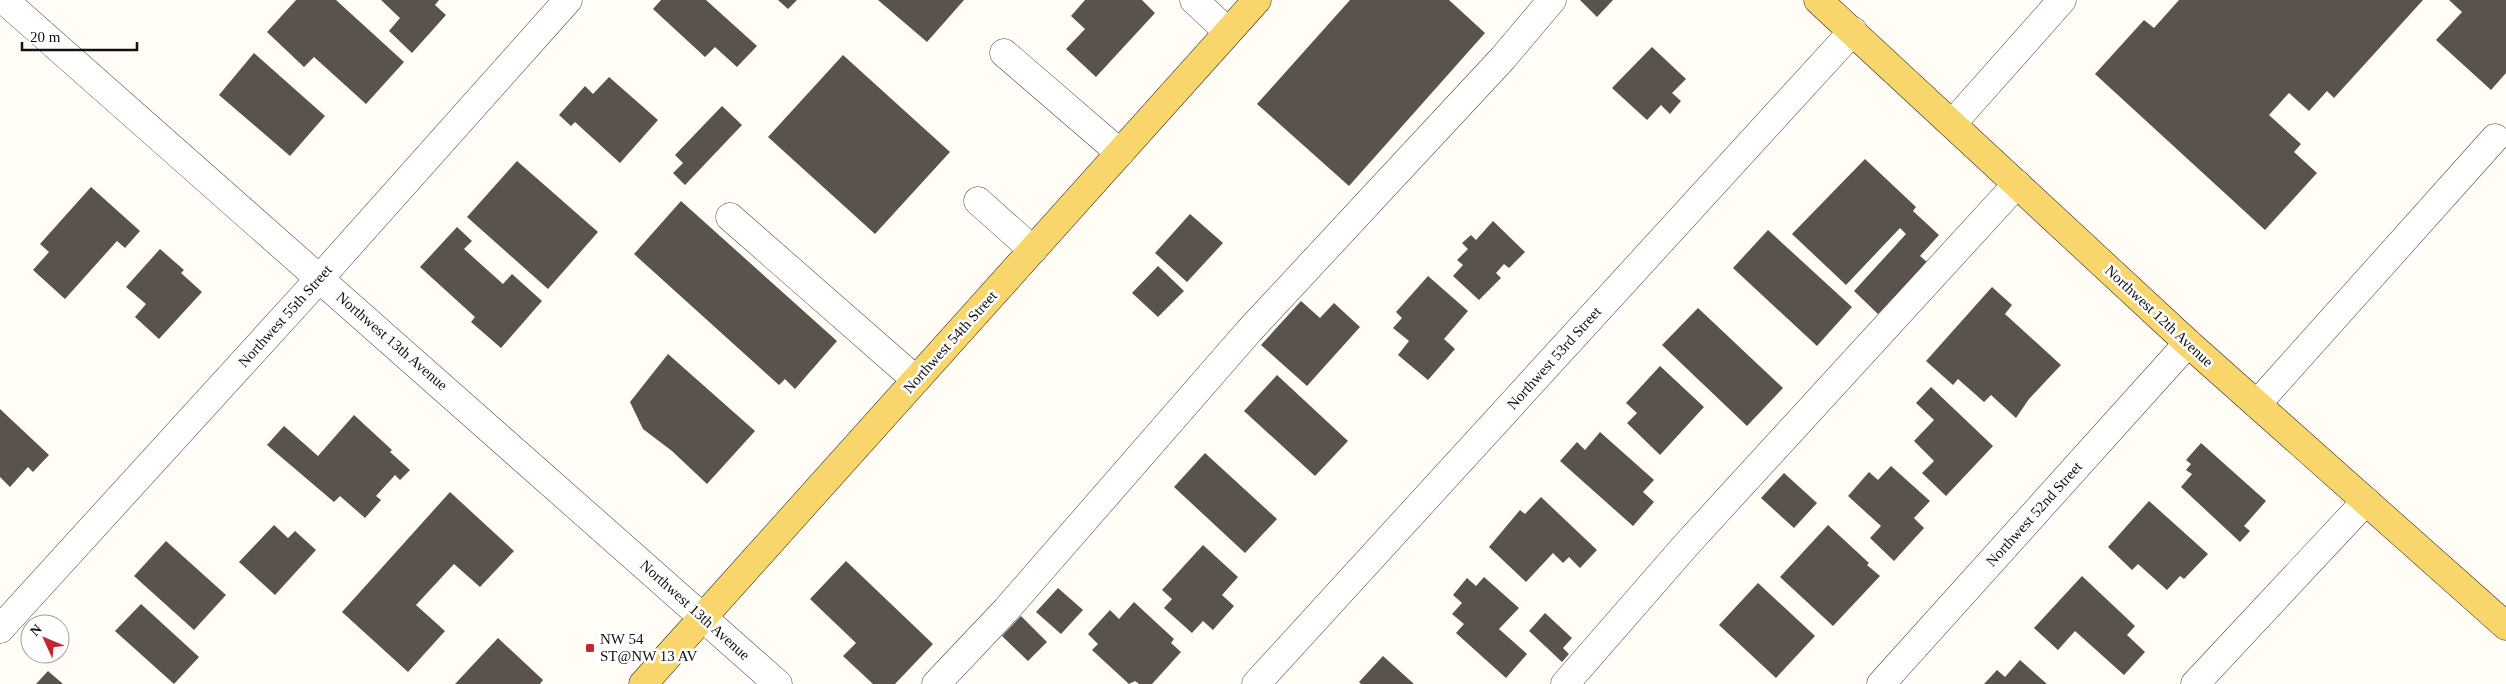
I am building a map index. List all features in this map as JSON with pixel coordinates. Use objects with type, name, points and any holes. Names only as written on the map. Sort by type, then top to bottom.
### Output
[{"type":"main road","name":"Northwest 54th Street","points":[[643,684],[1257,0]]},
{"type":"main road","name":"Northwest 12th Avenue","points":[[1818,0],[2188,343],[2506,626]]},
{"type":"street","name":"Northwest 13th Avenue","points":[[4,0],[778,684]]},
{"type":"street","name":"Northwest 55th Street","points":[[0,629],[320,278],[568,0]]},
{"type":"street","points":[[1194,0],[1228,32]]},
{"type":"street","points":[[936,684],[1006,610],[1249,331],[1496,65],[1552,0]]},
{"type":"street","points":[[1952,124],[2062,0]]},
{"type":"street","name":"Northwest 53rd Street","points":[[1256,684],[1853,31]]},
{"type":"street","points":[[1004,52],[1071,108],[1120,153]]},
{"type":"street","points":[[2257,404],[2494,138]]},
{"type":"street","points":[[1565,684],[1687,544],[2017,184]]},
{"type":"street","points":[[978,201],[1033,250]]},
{"type":"street","points":[[730,217],[916,380]]},
{"type":"street","name":"Northwest 52nd Street","points":[[1881,684],[2188,343]]},
{"type":"street","points":[[2195,684],[2366,501]]},
{"type":"building","points":[[296,0],[336,0],[404,62],[366,104],[314,57],[304,67],[267,32]]},
{"type":"building","points":[[381,0],[439,0],[435,5],[446,15],[412,53],[389,31],[400,18]]},
{"type":"building","points":[[661,0],[706,0],[757,46],[737,67],[715,47],[705,57],[653,9]]},
{"type":"building","points":[[778,0],[797,0],[788,9]]},
{"type":"building","points":[[878,0],[964,0],[927,42]]},
{"type":"building","points":[[1085,0],[1142,0],[1155,13],[1096,77],[1066,49],[1085,29],[1071,16]]},
{"type":"building","points":[[1350,0],[1449,0],[1485,33],[1349,186],[1257,104]]},
{"type":"building","points":[[1580,0],[1613,0],[1597,17]]},
{"type":"building","points":[[2179,0],[2423,0],[2334,98],[2327,91],[2309,111],[2289,93],[2269,115],[2301,144],[2294,152],[2317,173],[2265,230],[2095,74],[2144,20],[2154,28]]},
{"type":"building","points":[[2449,0],[2506,0],[2506,73],[2491,90],[2436,40],[2462,12]]},
{"type":"building","points":[[1652,47],[1686,79],[1672,93],[1681,101],[1670,114],[1661,105],[1647,120],[1612,88]]},
{"type":"building","points":[[254,53],[325,116],[290,156],[219,95]]},
{"type":"building","points":[[843,55],[950,152],[875,234],[768,137]]},
{"type":"building","points":[[609,77],[658,120],[620,163],[575,122],[571,126],[559,115],[585,86],[593,94]]},
{"type":"building","points":[[722,106],[742,125],[685,185],[673,173],[683,163],[675,155]]},
{"type":"building","points":[[1865,159],[1916,207],[1913,211],[1939,235],[1920,256],[1927,262],[1878,314],[1854,291],[1906,234],[1900,228],[1846,285],[1792,234]]},
{"type":"building","points":[[517,161],[598,232],[548,289],[467,217]]},
{"type":"building","points":[[91,187],[140,231],[125,248],[117,241],[65,299],[33,270],[49,252],[40,244]]},
{"type":"building","points":[[681,201],[837,341],[795,389],[785,379],[779,385],[634,254]]},
{"type":"building","points":[[1190,214],[1223,243],[1187,282],[1155,253]]},
{"type":"building","points":[[1493,221],[1525,252],[1509,268],[1504,264],[1496,273],[1501,278],[1479,300],[1453,276],[1463,265],[1457,260],[1468,249],[1462,243],[1471,235],[1476,240]]},
{"type":"building","points":[[457,227],[472,241],[464,249],[503,284],[512,274],[542,301],[501,348],[471,322],[475,317],[420,267]]},
{"type":"building","points":[[1768,230],[1852,307],[1817,346],[1733,268]]},
{"type":"building","points":[[160,249],[184,270],[181,273],[202,292],[159,339],[135,317],[146,304],[126,287]]},
{"type":"building","points":[[1158,266],[1184,291],[1158,317],[1132,293]]},
{"type":"building","points":[[1428,276],[1468,311],[1444,339],[1455,349],[1428,380],[1398,355],[1409,341],[1393,328],[1402,318],[1396,312]]},
{"type":"building","points":[[1992,287],[2012,305],[2005,314],[2061,365],[2029,399],[2016,418],[1991,395],[1984,402],[1958,379],[1953,385],[1926,361]]},
{"type":"building","points":[[1301,301],[1320,318],[1334,303],[1360,327],[1307,386],[1261,345]]},
{"type":"building","points":[[1698,308],[1783,388],[1747,426],[1662,345]]},
{"type":"building","points":[[668,354],[755,431],[707,484],[672,451],[643,429],[630,402]]},
{"type":"building","points":[[1660,366],[1704,407],[1660,455],[1627,423],[1637,413],[1626,403]]},
{"type":"building","points":[[1277,375],[1348,441],[1315,476],[1244,411]]},
{"type":"building","points":[[1931,387],[1993,446],[1946,496],[1922,473],[1934,461],[1914,441],[1934,420],[1916,403]]},
{"type":"building","points":[[0,409],[49,455],[33,472],[28,467],[10,487],[0,477]]},
{"type":"building","points":[[354,415],[392,450],[390,452],[410,470],[400,480],[395,475],[376,496],[381,500],[365,518],[340,496],[334,502],[267,445],[284,426],[318,456]]},
{"type":"building","points":[[1600,432],[1654,480],[1643,492],[1654,502],[1633,526],[1560,461],[1577,442],[1585,450]]},
{"type":"building","points":[[2201,443],[2266,501],[2244,526],[2250,531],[2240,542],[2181,487],[2192,474],[2186,470],[2191,464],[2186,460]]},
{"type":"building","points":[[1205,453],[1277,519],[1245,553],[1174,487]]},
{"type":"building","points":[[1891,466],[1930,501],[1914,518],[1924,528],[1894,561],[1870,538],[1881,526],[1848,496],[1869,472],[1878,480]]},
{"type":"building","points":[[1784,473],[1817,503],[1794,528],[1761,498]]},
{"type":"building","points":[[450,492],[514,551],[480,587],[454,564],[416,605],[445,631],[408,672],[342,612]]},
{"type":"building","points":[[1541,497],[1597,550],[1580,568],[1569,557],[1563,563],[1553,553],[1526,582],[1489,547],[1520,510],[1525,514]]},
{"type":"building","points":[[2149,501],[2208,554],[2184,579],[2180,576],[2167,590],[2138,564],[2132,570],[2108,547]]},
{"type":"building","points":[[274,525],[288,538],[295,531],[316,550],[275,595],[239,562]]},
{"type":"building","points":[[1828,525],[1869,563],[1867,565],[1880,576],[1833,626],[1780,577]]},
{"type":"building","points":[[166,541],[226,595],[194,630],[134,576]]},
{"type":"building","points":[[1203,545],[1238,577],[1222,595],[1234,606],[1213,630],[1203,621],[1192,633],[1164,608],[1172,599],[1162,590]]},
{"type":"building","points":[[846,561],[933,644],[895,684],[873,684],[843,656],[856,643],[810,599]]},
{"type":"building","points":[[2082,576],[2135,626],[2127,635],[2145,652],[2124,675],[2075,631],[2058,650],[2034,628]]},
{"type":"building","points":[[1484,577],[1519,608],[1499,629],[1527,654],[1506,678],[1456,633],[1464,624],[1452,614],[1462,603],[1453,595],[1467,578],[1476,586]]},
{"type":"building","points":[[1758,583],[1815,636],[1776,678],[1719,625]]},
{"type":"building","points":[[1058,588],[1083,610],[1061,634],[1036,612]]},
{"type":"building","points":[[1134,602],[1174,639],[1171,643],[1181,652],[1152,684],[1139,684],[1135,681],[1129,684],[1092,650],[1098,644],[1088,634],[1110,610],[1119,619]]},
{"type":"building","points":[[141,604],[199,657],[174,684],[115,631]]},
{"type":"building","points":[[1545,613],[1572,638],[1563,648],[1569,654],[1562,662],[1529,631]]},
{"type":"building","points":[[1021,616],[1047,642],[1028,661],[1002,636]]},
{"type":"building","points":[[498,638],[543,680],[540,684],[455,684]]},
{"type":"building","points":[[1383,656],[1414,684],[1361,684],[1359,682]]},
{"type":"building","points":[[2020,660],[2047,684],[1984,684],[1997,670],[2005,677]]},
{"type":"building","points":[[48,671],[63,684],[36,684]]},
{"type":"place","name":"NW 54 ST@NW 13 AV","points":[[590,648]]}]
